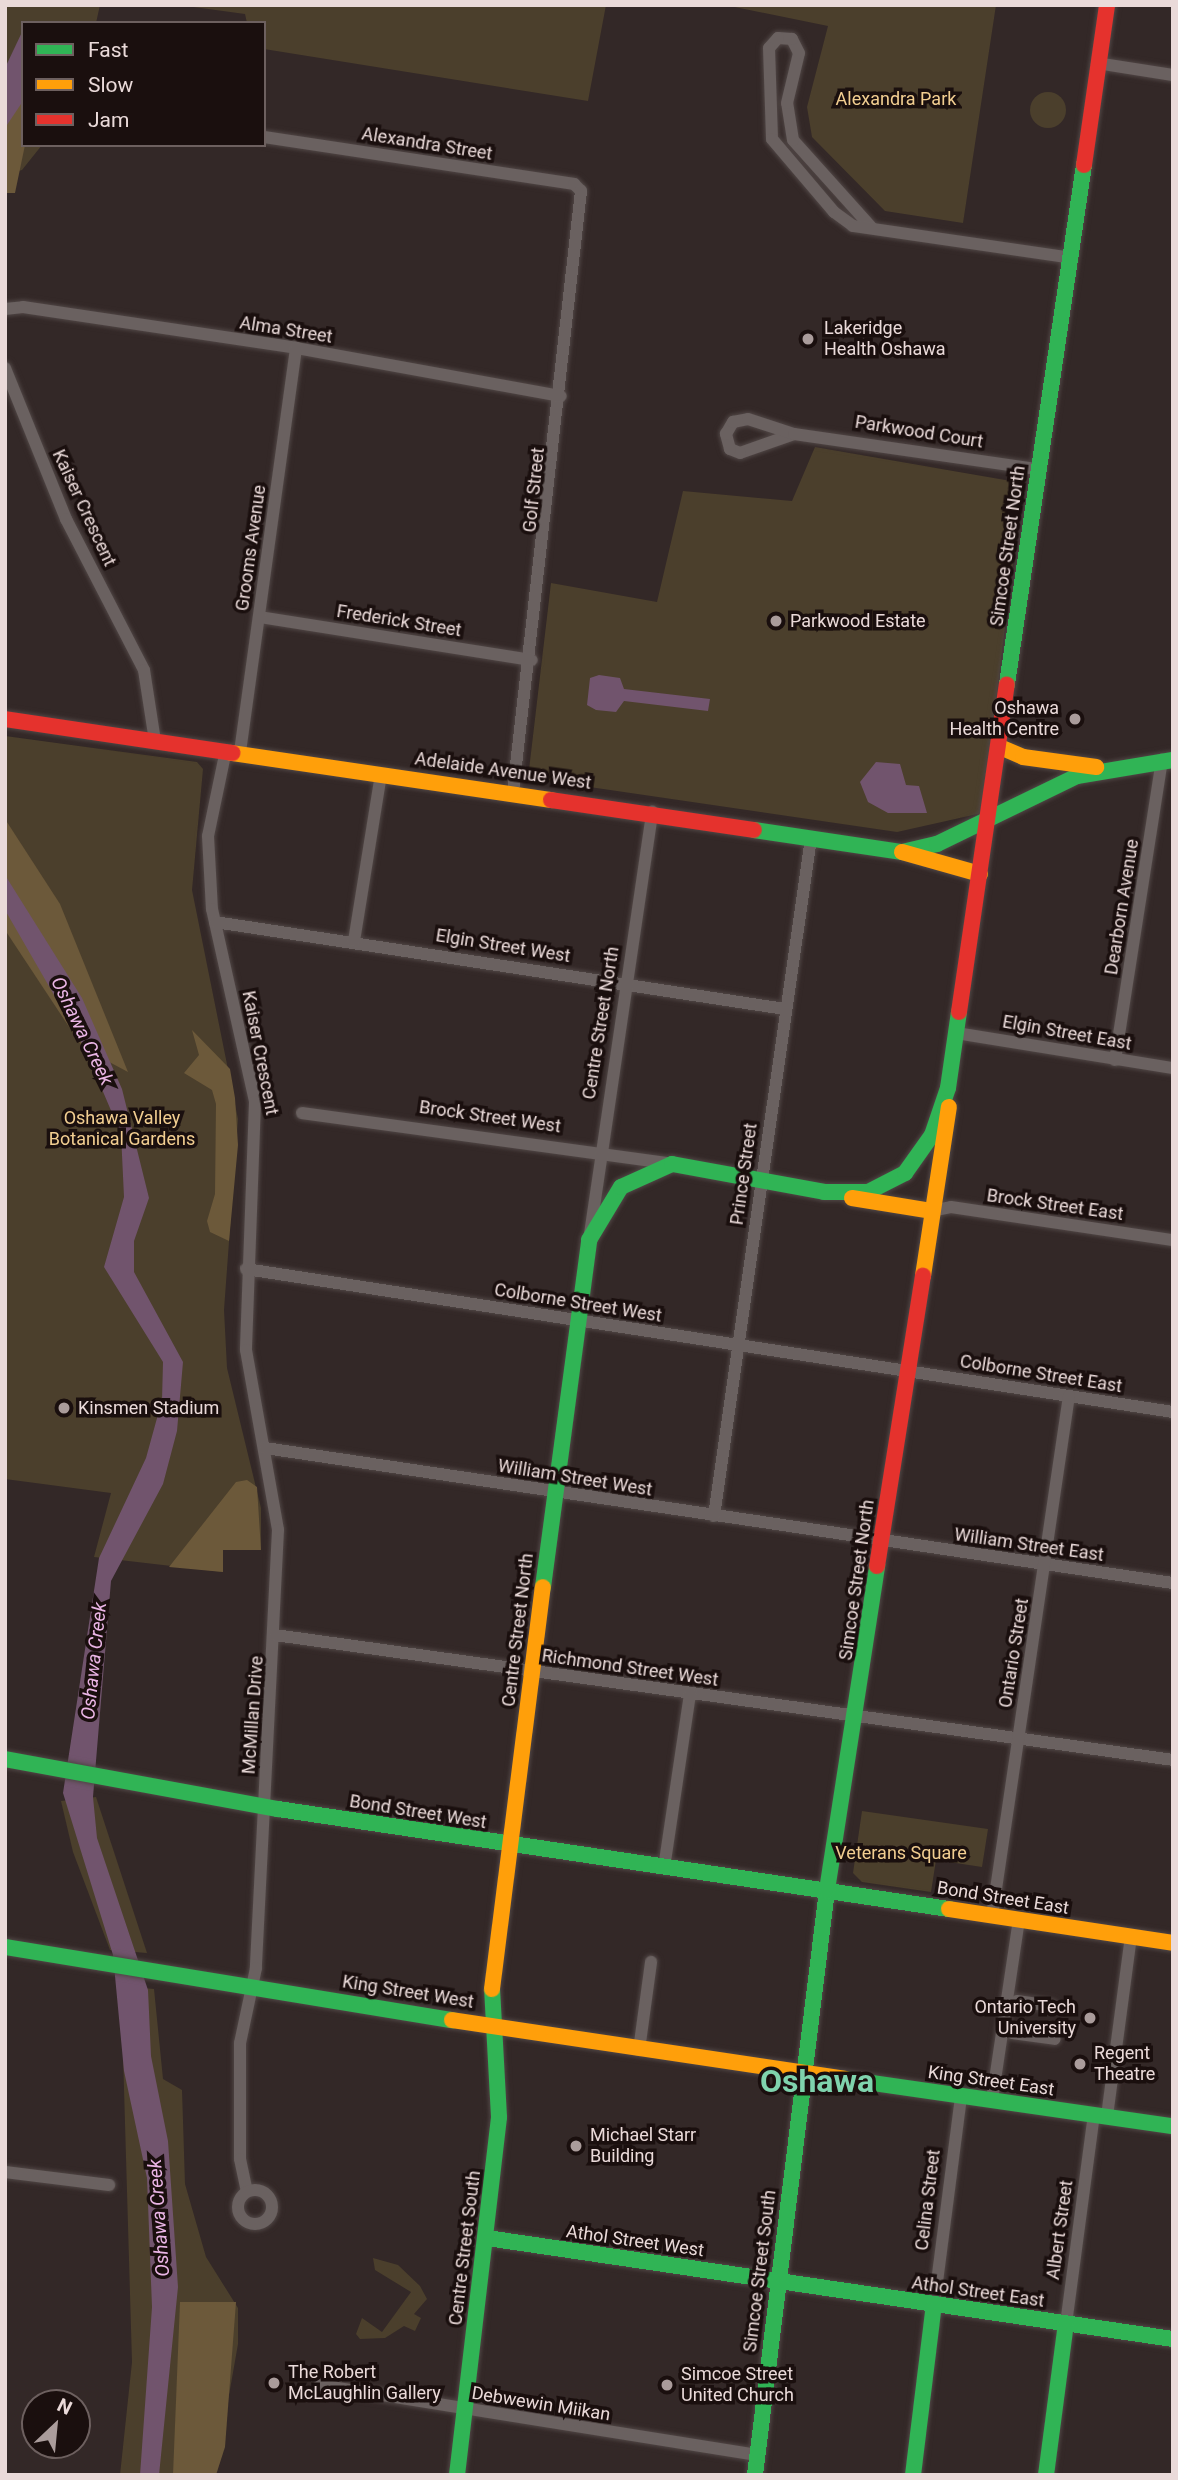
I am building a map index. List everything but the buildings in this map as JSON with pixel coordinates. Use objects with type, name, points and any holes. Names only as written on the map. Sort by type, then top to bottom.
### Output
[{"type":"main road","name":"Simcoe Street North","points":[[905,1173],[927,1146],[947,1093],[990,819],[1066,257],[1107,5]]},
{"type":"main road","name":"Adelaide Avenue West","points":[[5,719],[652,812],[902,852],[937,844],[1103,768]]},
{"type":"main road","points":[[1000,747],[1023,757],[1103,768],[1168,760]]},
{"type":"main road","points":[[902,852],[980,874]]},
{"type":"main road","name":"Simcoe Street North","points":[[804,2073],[827,1890],[857,1716],[905,1371],[950,1119],[947,1093]]},
{"type":"main road","name":"Brock Street West","points":[[672,1164],[824,1192],[868,1192],[905,1173]]},
{"type":"main road","name":"Centre Street North","points":[[490,2025],[554,1493],[589,1240],[621,1187],[672,1164]]},
{"type":"main road","points":[[824,1192],[932,1211]]},
{"type":"main road","name":"Bond Street West","points":[[5,1759],[264,1807],[827,1890]]},
{"type":"main road","name":"Bond Street East","points":[[827,1890],[1173,1942]]},
{"type":"main road","name":"King Street West","points":[[5,1947],[639,2050],[804,2073]]},
{"type":"main road","name":"Centre Street South","points":[[457,2475],[499,2117],[490,2025]]},
{"type":"main road","name":"King Street East","points":[[804,2073],[1173,2126]]},
{"type":"main road","name":"Simcoe Street South","points":[[755,2475],[804,2073]]},
{"type":"main road","name":"Athol Street West","points":[[486,2238],[779,2281]]},
{"type":"main road","name":"Athol Street East","points":[[779,2281],[1173,2339]]},
{"type":"main road","name":"Celina Street","points":[[913,2475],[934,2305]]},
{"type":"main road","name":"Albert Street","points":[[1046,2475],[1066,2324]]},
{"type":"street","points":[[872,228],[793,140],[787,103],[799,53],[792,39],[778,38],[769,48],[772,139],[834,212],[853,226],[1066,257]]},
{"type":"street","points":[[1097,63],[1173,75]]},
{"type":"street","name":"Alexandra Street","points":[[266,137],[574,184],[581,191]]},
{"type":"street","name":"Golf Street","points":[[513,792],[532,660],[581,191]]},
{"type":"street","name":"Alma Street","points":[[5,309],[23,307],[296,348],[561,396]]},
{"type":"street","name":"Grooms Avenue","points":[[233,751],[260,617],[296,348]]},
{"type":"street","name":"Kaiser Crescent","points":[[5,368],[66,519],[145,670],[155,741]]},
{"type":"street","name":"Parkwood Court","points":[[794,434],[740,453],[730,449],[726,434],[733,422],[748,419],[794,434],[1038,469]]},
{"type":"street","name":"Frederick Street","points":[[260,617],[532,660]]},
{"type":"street","name":"Kaiser Crescent","points":[[233,751],[208,836],[215,922],[255,1102],[257,1179],[246,1269],[246,1350],[265,1448]]},
{"type":"street","name":"Dearborn Avenue","points":[[1115,1060],[1168,760]]},
{"type":"street","points":[[354,941],[381,774]]},
{"type":"street","name":"Centre Street North","points":[[589,1240],[652,812]]},
{"type":"street","name":"Prince Street","points":[[714,1516],[736,1344],[811,838]]},
{"type":"street","name":"Elgin Street West","points":[[215,922],[354,941],[785,1009]]},
{"type":"street","name":"Elgin Street East","points":[[956,1033],[1173,1068]]},
{"type":"street","name":"Brock Street West","points":[[302,1112],[672,1164]]},
{"type":"street","name":"Brock Street East","points":[[932,1211],[951,1207],[1173,1240]]},
{"type":"street","name":"Colborne Street West","points":[[246,1269],[905,1371]]},
{"type":"street","name":"Colborne Street East","points":[[905,1371],[1173,1412]]},
{"type":"street","name":"Ontario Street","points":[[992,1916],[1069,1396]]},
{"type":"street","name":"William Street West","points":[[265,1448],[881,1541]]},
{"type":"street","name":"McMillan Drive","points":[[247,2191],[240,2159],[240,2043],[252,1986],[275,1635],[278,1530],[265,1448]]},
{"type":"street","name":"William Street East","points":[[881,1541],[1173,1583]]},
{"type":"street","name":"Richmond Street West","points":[[275,1635],[1173,1760]]},
{"type":"street","points":[[664,1868],[690,1693]]},
{"type":"street","points":[[992,2100],[1019,1920]]},
{"type":"street","name":"Albert Street","points":[[1066,2324],[1131,1936]]},
{"type":"street","points":[[639,2050],[651,1962]]},
{"type":"street","points":[[1017,2001],[1052,2006]]},
{"type":"street","points":[[1012,2033],[1055,2039]]},
{"type":"street","name":"Celina Street","points":[[934,2305],[961,2096]]},
{"type":"street","points":[[5,2172],[109,2185]]},
{"type":"street","name":"Debwewin Miikan","points":[[320,2385],[757,2455]]},
{"type":"green space","points":[[5,5],[100,5],[96,21],[21,21],[21,147],[40,147],[22,170],[5,175]]},
{"type":"green space","points":[[179,5],[606,5],[588,101],[266,49],[266,21],[247,21],[245,14]]},
{"type":"green space","name":"Alexandra Park","points":[[725,5],[996,5],[963,223],[885,211],[812,137],[807,107],[828,26]]},
{"type":"green space","points":[[1048,92],[1060,98],[1066,110],[1060,122],[1048,128],[1036,122],[1030,110],[1036,98]]},
{"type":"green space","name":"Parkwood Estate","points":[[815,447],[1023,483],[982,813],[897,832],[528,778],[551,583],[657,602],[683,491],[792,501]]},
{"type":"green space","name":"Oshawa Valley Botanical Gardens","points":[[5,736],[197,762],[203,769],[192,890],[238,1119],[224,1310],[227,1368],[261,1508],[261,1550],[223,1550],[223,1572],[94,1557],[111,1493],[5,1479]]},
{"type":"green space","points":[[96,1797],[147,1953],[110,1950],[73,1852],[61,1801]]},
{"type":"green space","name":"Veterans Square","points":[[862,1811],[988,1829],[982,1867],[936,1860],[931,1892],[862,1882],[853,1873]]},
{"type":"green space","points":[[121,1986],[154,1989],[163,2079],[182,2090],[185,2184],[206,2257],[238,2308],[238,2344],[215,2475],[120,2475],[132,2362]]},
{"type":"green space","points":[[373,2258],[398,2265],[420,2286],[427,2299],[414,2314],[421,2318],[415,2331],[404,2326],[385,2338],[360,2339],[356,2334],[362,2318],[382,2332],[411,2292],[375,2270]]},
{"type":"shaded area","points":[[21,80],[21,147],[25,147],[15,193],[5,193],[5,100]]},
{"type":"shaded area","points":[[5,819],[60,904],[128,1072],[83,1048],[5,930]]},
{"type":"shaded area","points":[[192,1030],[230,1069],[238,1145],[229,1241],[210,1232],[207,1221],[215,1194],[216,1104],[212,1090],[184,1073],[199,1055]]},
{"type":"shaded area","points":[[247,1480],[257,1487],[261,1550],[223,1550],[223,1572],[169,1567],[236,1482]]},
{"type":"shaded area","points":[[180,2302],[236,2302],[225,2447],[216,2475],[173,2475]]},
{"type":"water","points":[[21,34],[21,104],[5,128],[5,68]]},
{"type":"water","points":[[599,675],[620,678],[624,689],[710,699],[708,711],[624,701],[616,712],[596,710],[587,705],[590,678]]},
{"type":"water","points":[[876,762],[900,764],[906,785],[919,786],[927,813],[888,813],[868,802],[860,782]]},
{"type":"water","name":"Oshawa Creek","points":[[5,875],[82,998],[122,1089],[149,1198],[134,1241],[134,1272],[183,1362],[177,1431],[163,1484],[111,1581],[93,1797],[97,1838],[148,1990],[151,2056],[168,2141],[178,2287],[159,2475],[140,2475],[152,2307],[147,2178],[124,2071],[113,1955],[63,1793],[99,1558],[146,1458],[162,1400],[163,1362],[104,1267],[124,1197],[121,1134],[84,1047],[5,910]]},
{"type":"traffic: fast","points":[[1007,684],[1084,165]]},
{"type":"traffic: fast","points":[[754,830],[902,852],[937,844],[1077,776],[1173,760]]},
{"type":"traffic: fast","points":[[543,1587],[589,1240],[621,1187],[672,1164],[824,1192],[868,1192],[905,1173],[932,1135],[948,1088],[959,1012]]},
{"type":"traffic: fast","points":[[755,2475],[827,1890],[877,1566]]},
{"type":"traffic: fast","points":[[5,1759],[278,1809],[949,1909]]},
{"type":"traffic: fast","points":[[5,1947],[452,2020]]},
{"type":"traffic: fast","points":[[457,2475],[499,2117],[492,1989]]},
{"type":"traffic: fast","points":[[845,2079],[1173,2126]]},
{"type":"traffic: fast","points":[[487,2238],[1173,2339]]},
{"type":"traffic: fast","points":[[913,2475],[934,2305]]},
{"type":"traffic: fast","points":[[1046,2475],[1066,2324]]},
{"type":"traffic: slow","points":[[1000,747],[1023,757],[1096,767]]},
{"type":"traffic: slow","points":[[232,753],[551,800]]},
{"type":"traffic: slow","points":[[902,852],[980,874]]},
{"type":"traffic: slow","points":[[923,1276],[949,1107]]},
{"type":"traffic: slow","points":[[852,1198],[931,1211]]},
{"type":"traffic: slow","points":[[492,1989],[543,1587]]},
{"type":"traffic: slow","points":[[949,1909],[1173,1943]]},
{"type":"traffic: slow","points":[[452,2020],[845,2079]]},
{"type":"traffic: jam","points":[[1084,165],[1107,5]]},
{"type":"traffic: jam","points":[[959,1012],[1007,684]]},
{"type":"traffic: jam","points":[[5,719],[232,753]]},
{"type":"traffic: jam","points":[[551,800],[754,830]]},
{"type":"traffic: jam","points":[[877,1566],[923,1276]]},
{"type":"place","name":"Lakeridge Health Oshawa","points":[[808,339]]},
{"type":"place","name":"Parkwood Estate","points":[[776,621]]},
{"type":"place","name":"Oshawa Health Centre","points":[[1075,719]]},
{"type":"place","name":"Kinsmen Stadium","points":[[64,1408]]},
{"type":"place","name":"Ontario Tech University","points":[[1090,2018]]},
{"type":"place","name":"Regent Theatre","points":[[1080,2064]]},
{"type":"place","name":"Michael Starr Building","points":[[576,2146]]},
{"type":"place","name":"The Robert McLaughlin Gallery","points":[[274,2383]]},
{"type":"place","name":"Simcoe Street United Church","points":[[667,2385]]},
{"type":"district","name":"Oshawa","points":[[817,2081]]}]
